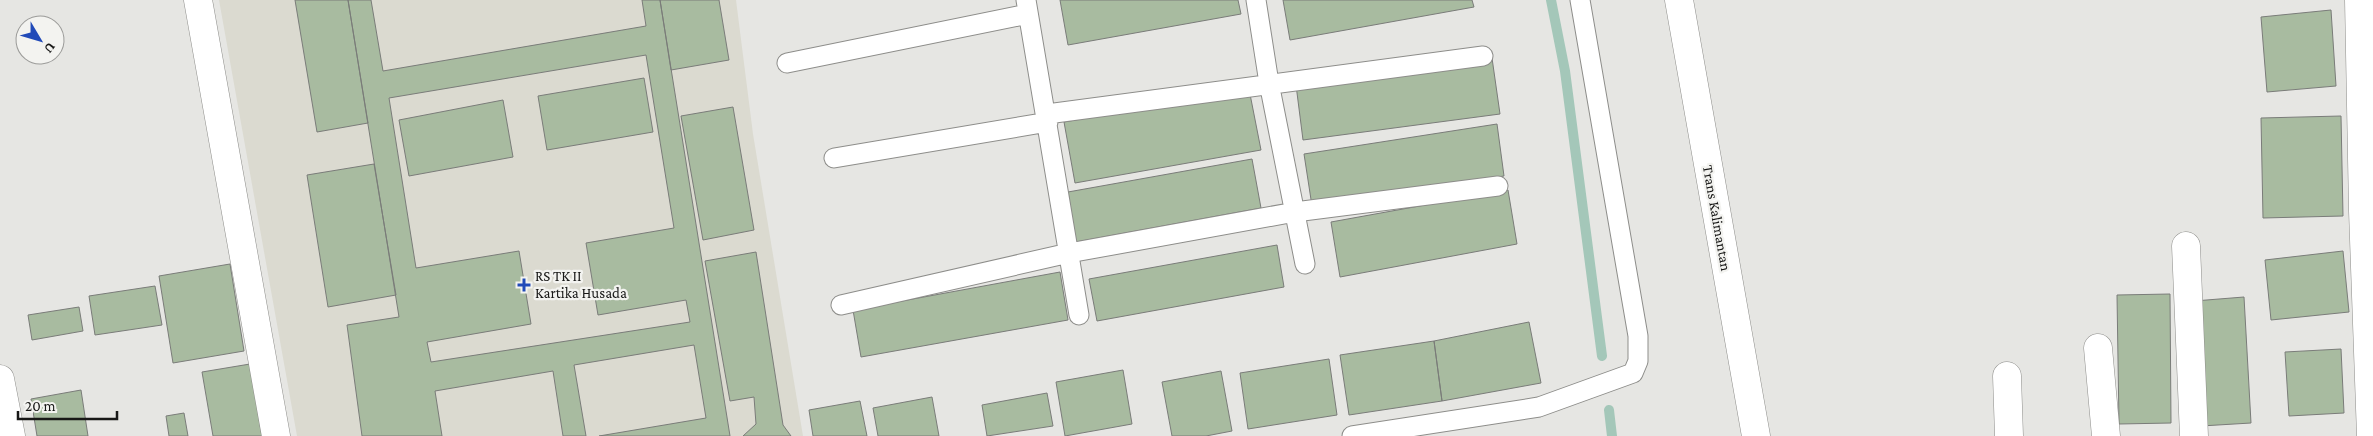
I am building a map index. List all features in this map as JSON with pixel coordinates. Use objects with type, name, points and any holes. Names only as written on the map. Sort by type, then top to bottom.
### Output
[{"type":"main road","points":[[198,0],[276,436]]},
{"type":"main road","name":"Trans Kalimantan","points":[[1679,0],[1756,436]]},
{"type":"main road","points":[[2359,0],[2366,41],[2371,436]]},
{"type":"main road","points":[[2186,246],[2194,436]]},
{"type":"main road","points":[[2098,348],[2106,436]]},
{"type":"main road","points":[[2006,376],[2009,436]]},
{"type":"main road","points":[[0,379],[11,436]]},
{"type":"lane","points":[[1256,0],[1269,83],[1305,264]]},
{"type":"lane","points":[[1352,436],[1540,406],[1633,373],[1638,361],[1638,336],[1580,0]]},
{"type":"lane","points":[[787,63],[1027,7],[1079,315]]},
{"type":"lane","points":[[834,158],[1047,118],[1269,83],[1483,56]]},
{"type":"lane","points":[[841,305],[1069,253],[1295,212],[1498,186]]},
{"type":"shaded area","name":"RS TK II Kartika Husada","points":[[219,0],[736,0],[753,134],[803,436],[297,436]]},
{"type":"building","points":[[295,0],[348,0],[368,123],[317,132]]},
{"type":"building","points":[[348,0],[371,0],[383,71],[646,26],[642,0],[660,0],[730,436],[599,436],[706,418],[694,345],[574,365],[586,436],[563,436],[553,371],[435,391],[442,436],[362,436],[347,325],[399,317]],"holes":[[[646,55],[674,228],[586,243],[598,315],[686,300],[690,322],[431,362],[427,342],[531,324],[519,251],[416,268],[389,98]]]},
{"type":"building","points":[[660,0],[719,0],[729,60],[671,70]]},
{"type":"building","points":[[1060,0],[1238,0],[1241,14],[1068,45]]},
{"type":"building","points":[[1283,0],[1472,0],[1474,7],[1290,40]]},
{"type":"building","points":[[2331,10],[2336,86],[2267,92],[2261,17]]},
{"type":"building","points":[[1492,58],[1500,114],[1303,140],[1296,85]]},
{"type":"building","points":[[644,78],[653,132],[547,150],[538,96]]},
{"type":"building","points":[[1249,89],[1261,150],[1075,183],[1064,122]]},
{"type":"building","points":[[503,100],[513,157],[409,176],[399,120]]},
{"type":"building","points":[[733,107],[754,230],[703,240],[681,116]]},
{"type":"building","points":[[2341,116],[2343,216],[2263,218],[2261,118]]},
{"type":"building","points":[[1497,124],[1504,176],[1312,206],[1304,154]]},
{"type":"building","points":[[1252,159],[1261,208],[1076,242],[1068,192]]},
{"type":"building","points":[[374,164],[396,295],[328,307],[307,175]]},
{"type":"building","points":[[1508,190],[1517,244],[1340,277],[1331,222]]},
{"type":"building","points":[[1277,245],[1284,287],[1097,321],[1089,279]]},
{"type":"building","points":[[2343,251],[2349,312],[2271,320],[2265,260]]},
{"type":"building","points":[[756,252],[783,425],[791,436],[743,436],[756,424],[754,397],[730,401],[705,261]]},
{"type":"building","points":[[230,264],[244,351],[173,363],[159,276]]},
{"type":"building","points":[[1060,272],[1068,320],[861,357],[853,310]]},
{"type":"building","points":[[155,286],[162,325],[95,335],[89,296]]},
{"type":"building","points":[[2170,294],[2171,423],[2119,424],[2117,295]]},
{"type":"building","points":[[2244,297],[2251,423],[2201,426],[2194,301]]},
{"type":"building","points":[[79,307],[83,331],[32,340],[28,315]]},
{"type":"building","points":[[1529,322],[1541,383],[1442,401],[1434,341]]},
{"type":"building","points":[[1434,341],[1442,401],[1349,415],[1340,355]]},
{"type":"building","points":[[2341,349],[2344,413],[2289,416],[2285,352]]},
{"type":"building","points":[[1329,359],[1337,415],[1248,429],[1240,373]]},
{"type":"building","points":[[250,364],[262,436],[213,436],[202,372]]},
{"type":"building","points":[[1123,370],[1132,424],[1065,436],[1056,382]]},
{"type":"building","points":[[1221,371],[1232,431],[1206,436],[1172,436],[1162,382]]},
{"type":"building","points":[[81,390],[88,436],[37,436],[31,399]]},
{"type":"building","points":[[1047,393],[1053,426],[987,436],[982,405]]},
{"type":"building","points":[[932,397],[939,436],[878,436],[873,408]]},
{"type":"building","points":[[860,401],[867,436],[813,436],[809,410]]},
{"type":"building","points":[[184,413],[188,436],[169,436],[166,416]]},
{"type":"waterway","points":[[1551,0],[1565,71],[1602,356]]},
{"type":"waterway","points":[[1609,410],[1612,436]]},
{"type":"place","name":"RS TK II Kartika Husada","points":[[524,285]]}]
